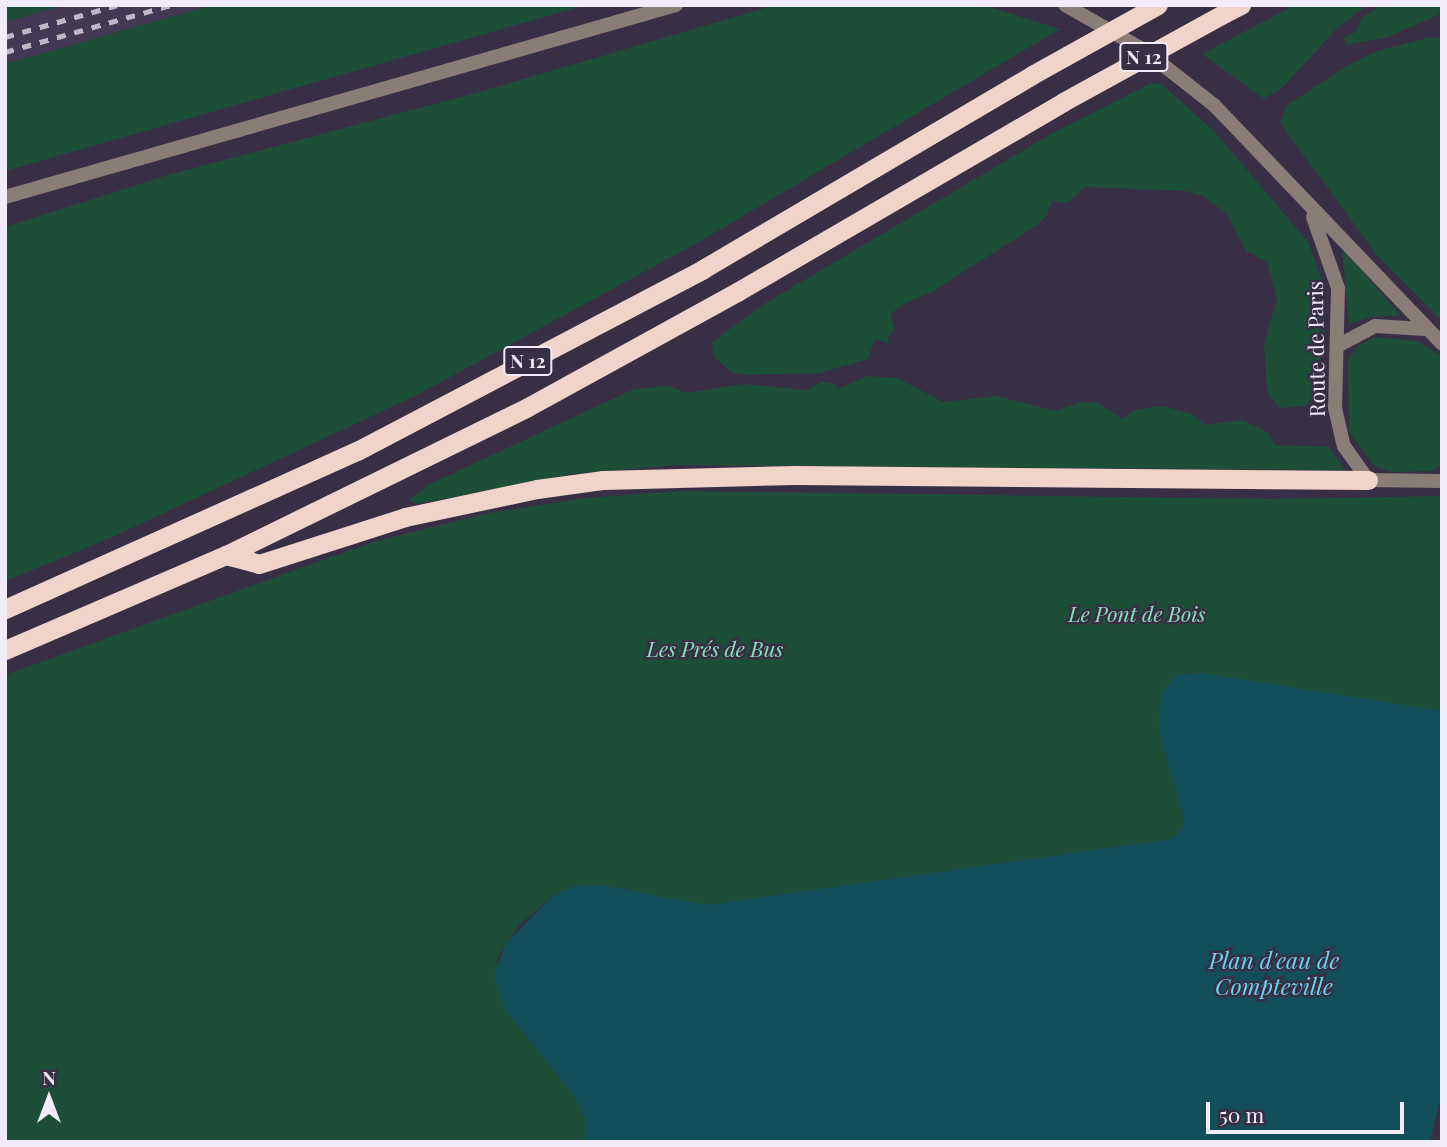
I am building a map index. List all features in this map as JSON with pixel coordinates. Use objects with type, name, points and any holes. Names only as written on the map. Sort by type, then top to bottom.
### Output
[{"type":"highway","name":"N 12","points":[[5,609],[357,451],[703,269],[1032,75],[1158,5]]},
{"type":"highway","name":"N 12","points":[[5,650],[226,555],[526,408],[737,292],[1063,102],[1233,9]]},
{"type":"highway","points":[[226,555],[259,565],[405,517],[537,489],[603,481],[794,475],[1368,480]]},
{"type":"street","points":[[5,197],[676,5]]},
{"type":"street","points":[[1065,5],[1144,50],[1201,94],[1424,329],[1442,344]]},
{"type":"street","name":"Route de Paris","points":[[1308,206],[1336,274],[1339,345],[1335,420],[1344,446],[1368,480]]},
{"type":"street","points":[[1339,345],[1375,326],[1424,329]]},
{"type":"street","points":[[1368,480],[1442,480]]},
{"type":"shaded area","points":[[65,5],[212,5],[5,64],[5,22]]},
{"type":"green space","points":[[5,5],[65,5],[5,22]]},
{"type":"green space","points":[[212,5],[586,5],[5,171],[5,64]]},
{"type":"green space","points":[[776,5],[982,5],[1060,29],[697,243],[417,395],[108,539],[5,581],[5,227],[168,175],[472,94]]},
{"type":"green space","points":[[1295,5],[1367,5],[1337,28],[1284,86],[1264,99],[1202,54]]},
{"type":"green space","points":[[1382,5],[1442,5],[1442,13],[1388,37],[1346,45],[1344,37],[1356,32],[1362,17]]},
{"type":"green space","points":[[1430,37],[1442,39],[1442,321],[1377,255],[1280,123],[1287,105],[1345,67],[1377,51]]},
{"type":"green space","points":[[1152,83],[1161,84],[1213,130],[1308,242],[1322,281],[1325,329],[1315,396],[1306,406],[1280,408],[1267,392],[1264,344],[1277,299],[1267,262],[1246,251],[1226,213],[1203,196],[1186,191],[1085,187],[1067,203],[1052,201],[1047,215],[1037,225],[935,290],[900,306],[890,315],[895,329],[888,337],[889,344],[875,339],[868,359],[820,373],[744,375],[731,372],[713,356],[712,342],[764,304],[1051,134]]},
{"type":"green space","points":[[1342,248],[1400,315],[1369,317],[1349,324]]},
{"type":"green space","points":[[1374,337],[1416,341],[1442,356],[1442,465],[1431,471],[1392,472],[1374,466],[1349,432],[1348,360],[1358,346]]},
{"type":"green space","points":[[867,376],[897,378],[943,402],[997,396],[1055,411],[1080,402],[1098,403],[1122,419],[1138,409],[1163,406],[1191,414],[1206,425],[1242,420],[1269,433],[1274,445],[1329,447],[1345,470],[677,465],[571,474],[417,504],[409,500],[430,484],[634,389],[668,386],[687,393],[744,384],[806,390],[822,382],[835,384],[838,389]]},
{"type":"green space","points":[[680,491],[1271,499],[1442,496],[1442,711],[1187,673],[1159,731],[1184,819],[1182,829],[1171,839],[705,905],[666,901],[630,890],[575,886],[554,895],[519,925],[497,958],[504,1008],[573,1094],[585,1117],[586,1142],[5,1142],[5,675],[373,542],[489,513],[585,498]]},
{"type":"water","name":"Plan d'eau de Compteville","points":[[1201,673],[1442,711],[1442,1092],[1430,1142],[586,1142],[585,1117],[573,1094],[504,1008],[494,975],[506,943],[554,895],[575,886],[600,885],[705,905],[1171,839],[1182,829],[1184,819],[1159,731],[1161,694],[1177,675]]},
{"type":"railway","points":[[5,37],[117,5]]},
{"type":"railway","points":[[5,52],[171,5]]},
{"type":"park label","name":"Le Pont de Bois","points":[[1137,613]]},
{"type":"park label","name":"Les Prés de Bus","points":[[715,648]]}]
